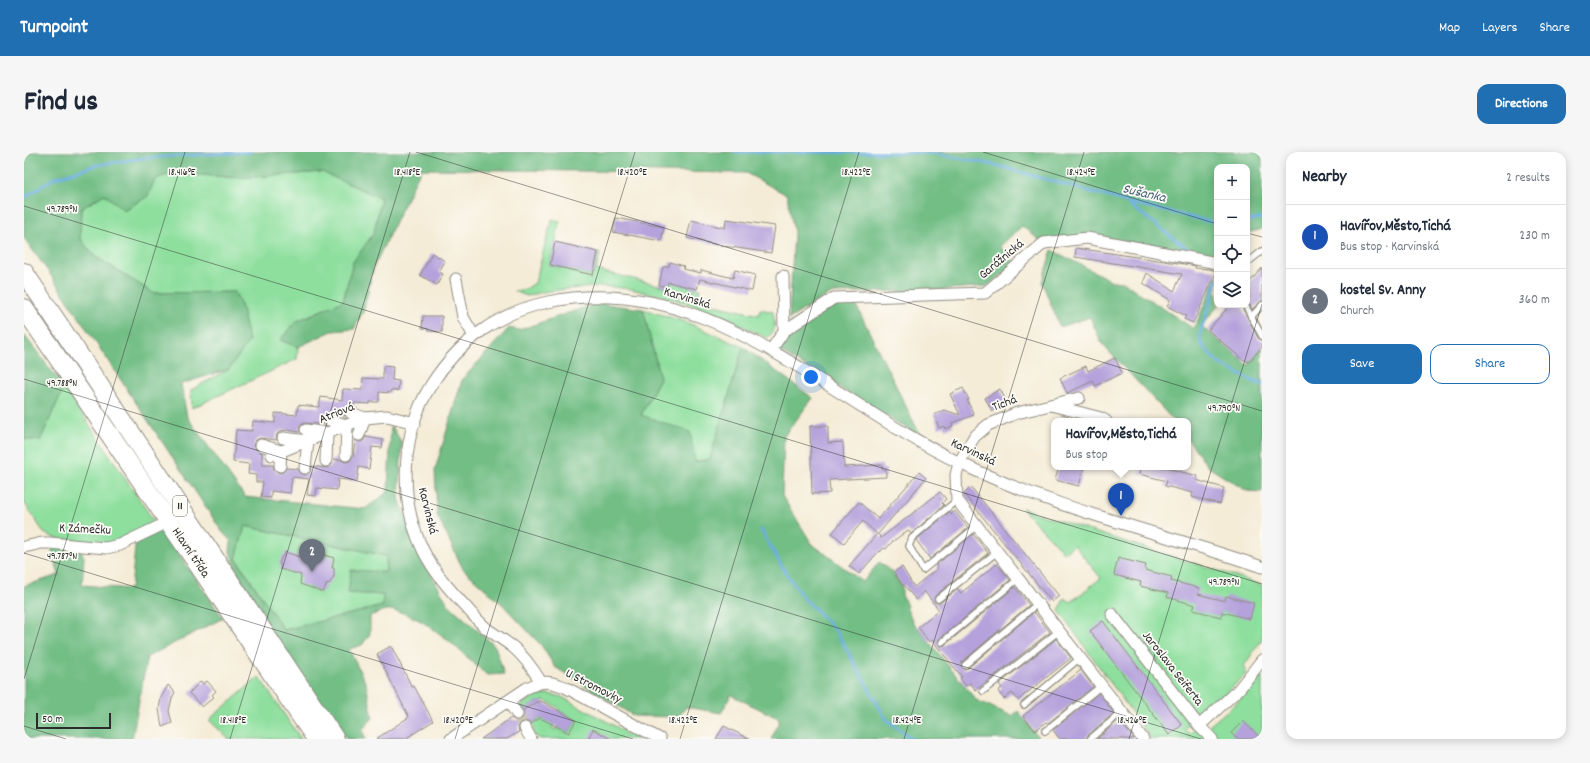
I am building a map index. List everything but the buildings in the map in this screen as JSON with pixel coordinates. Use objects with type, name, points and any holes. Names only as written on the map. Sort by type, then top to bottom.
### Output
[{"type":"main road","name":"11","points":[[24,272],[335,739]]},
{"type":"main road","name":"Hlavní třída","points":[[24,308],[316,739]]},
{"type":"street","name":"Garážnická","points":[[771,350],[784,331],[834,298],[984,293],[1044,243],[1087,238],[1214,262]]},
{"type":"street","points":[[783,276],[784,331]]},
{"type":"street","points":[[456,279],[463,317],[474,336]]},
{"type":"street","name":"Karvinská","points":[[541,682],[532,667],[516,649],[485,627],[444,584],[422,549],[413,525],[406,488],[407,457],[414,423],[422,404],[432,384],[452,356],[474,336],[504,316],[535,304],[566,298],[605,296],[644,300],[683,311],[720,324],[771,350],[924,444],[959,463],[1009,485],[1063,506],[1262,567]]},
{"type":"street","name":"Tichá","points":[[959,463],[974,437],[988,425],[1017,413],[1079,398]]},
{"type":"street","points":[[1049,405],[1101,418]]},
{"type":"street","points":[[351,413],[365,418],[359,435]]},
{"type":"street","name":"Atriová","points":[[277,453],[307,435],[327,433],[365,418],[387,416],[414,423]]},
{"type":"street","points":[[328,420],[347,425],[346,455]]},
{"type":"street","points":[[326,461],[327,433]]},
{"type":"street","points":[[283,438],[307,435],[305,468]]},
{"type":"street","points":[[261,445],[277,453],[280,466]]},
{"type":"street","points":[[959,463],[956,475],[957,500],[1143,739]]},
{"type":"street","name":"K Zámečku","points":[[24,547],[42,543],[106,548],[120,545],[168,522],[181,508]]},
{"type":"street","name":"Jaroslava Seiferta","points":[[1112,614],[1199,726],[1212,739]]},
{"type":"street","points":[[1199,726],[1239,689],[1262,660]]},
{"type":"street","points":[[451,739],[527,688],[541,682]]},
{"type":"street","name":"U Stromovky","points":[[541,682],[553,683],[565,687],[660,739]]},
{"type":"street","points":[[508,701],[517,714]]},
{"type":"street","points":[[525,728],[531,739]]},
{"type":"lane","points":[[1250,261],[1262,251]]},
{"type":"lane","points":[[1251,317],[1262,305]]},
{"type":"lane","points":[[1246,308],[1262,336]]},
{"type":"lane","points":[[957,500],[912,538],[909,546],[923,570],[977,526]]},
{"type":"lane","points":[[938,599],[998,552]]},
{"type":"lane","points":[[942,642],[1018,579]]},
{"type":"lane","points":[[965,665],[1038,604]]},
{"type":"lane","points":[[984,691],[1059,631]]},
{"type":"lane","points":[[1024,705],[1080,658]]},
{"type":"lane","points":[[1045,731],[1101,686]]},
{"type":"lane","points":[[1090,739],[1122,712]]},
{"type":"green space","points":[[24,152],[1262,152],[1262,229],[1250,232],[1250,164],[1214,164],[1214,256],[1091,236],[1042,242],[1022,226],[1000,246],[1016,264],[987,286],[936,290],[834,293],[826,296],[789,319],[794,233],[787,195],[746,173],[421,169],[374,266],[363,312],[354,329],[332,331],[298,347],[280,340],[297,321],[343,301],[353,262],[374,233],[381,198],[322,172],[240,178],[175,173],[155,179],[148,196],[124,210],[104,194],[81,209],[80,238],[93,255],[153,293],[235,292],[242,308],[249,341],[229,369],[181,384],[187,417],[245,497],[365,509],[388,492],[391,425],[402,443],[399,498],[417,549],[448,604],[495,646],[504,674],[487,675],[443,636],[418,619],[391,610],[383,611],[370,616],[370,634],[362,645],[349,649],[366,684],[373,718],[362,730],[366,739],[347,739],[245,597],[230,552],[231,541],[223,533],[50,274],[24,238]],"holes":[[[245,526],[386,556],[386,572],[351,570],[348,593],[383,595],[383,606],[284,630],[236,559]]]},
{"type":"green space","points":[[322,172],[381,198],[374,233],[353,262],[343,301],[297,321],[280,340],[298,347],[297,359],[192,408],[191,390],[229,369],[249,341],[242,308],[235,292],[153,293],[93,255],[80,238],[81,209],[104,194],[147,196],[155,178],[175,173],[240,178]]},
{"type":"green space","points":[[552,219],[560,222],[550,265],[593,275],[598,252],[600,252],[596,270],[667,287],[670,274],[680,285],[700,289],[697,301],[759,315],[760,309],[773,312],[775,323],[774,330],[767,338],[710,311],[684,302],[631,289],[603,286],[548,291],[527,296],[514,291],[526,289],[535,283]]},
{"type":"green space","points":[[1052,250],[1112,281],[1123,282],[1194,329],[1214,282],[1214,308],[1216,308],[1201,326],[1248,365],[1262,347],[1262,492],[1247,491],[1208,467],[1191,443],[1191,418],[1171,418],[1102,344],[1090,317],[1060,327],[1042,282]]},
{"type":"green space","points":[[854,301],[921,437],[776,349],[786,335],[835,303]]},
{"type":"green space","points":[[597,303],[643,309],[660,378],[641,415],[690,432],[695,462],[710,459],[743,347],[813,398],[784,436],[782,496],[812,544],[863,582],[879,562],[893,573],[902,587],[902,595],[913,622],[976,700],[1012,716],[1018,711],[1038,737],[1036,739],[771,739],[780,719],[731,695],[721,713],[686,707],[678,717],[634,716],[555,667],[541,645],[502,604],[463,569],[437,515],[435,470],[462,380],[509,328],[519,330]]},
{"type":"green space","points":[[643,309],[686,322],[743,347],[710,459],[695,462],[641,415],[660,378]]},
{"type":"green space","points":[[24,335],[64,387],[40,441],[24,439]]},
{"type":"green space","points":[[64,387],[155,523],[113,543],[101,544],[55,538],[44,533],[24,502],[24,439],[40,441]]},
{"type":"green space","points":[[1022,508],[1262,585],[1262,639],[1244,666],[1246,670],[1245,675],[1221,698],[1184,729],[1189,734],[1199,726],[1209,739],[1151,739],[1059,611],[1064,598],[1071,602],[1101,578],[1074,545],[1064,553]]},
{"type":"green space","points":[[159,525],[223,618],[147,657],[132,739],[24,739],[24,586],[59,575],[51,547],[80,549],[84,557],[82,585],[131,589],[136,538]]},
{"type":"green space","points":[[245,526],[386,556],[386,572],[349,593],[383,595],[383,606],[284,630],[236,558]]},
{"type":"green space","points":[[1262,676],[1262,739],[1214,739],[1210,733],[1209,726],[1244,696]]},
{"type":"green space","points":[[259,677],[301,739],[229,739],[210,721],[210,719]]},
{"type":"green space","points":[[549,694],[562,697],[624,731],[627,735],[629,733],[639,739],[540,739],[532,733],[534,729],[531,724],[538,720],[545,720],[554,725],[552,728],[555,730],[557,727],[569,733],[576,720],[567,714],[558,711],[559,708],[544,700],[542,702],[537,702],[522,711],[522,704],[525,702],[538,696]]},
{"type":"waterway","name":"Sušanka","points":[[24,198],[54,178],[97,165],[144,158],[251,152]]},
{"type":"waterway","name":"Sušanka","points":[[735,152],[931,153],[995,165],[1127,202],[1214,222]]},
{"type":"waterway","points":[[1129,204],[1194,254]]},
{"type":"waterway","name":"Sušanka","points":[[1250,220],[1262,218]]},
{"type":"waterway","points":[[1214,290],[1200,334],[1201,344],[1218,363],[1252,381],[1262,384]]},
{"type":"waterway","points":[[761,530],[801,595],[836,631],[886,719],[912,739]]},
{"type":"tunnel","points":[[517,714],[525,728]]},
{"type":"place","name":"Havířov,Město,Tichá","points":[[1121,516]]},
{"type":"place","name":"kostel Sv. Anny","points":[[312,572]]}]
